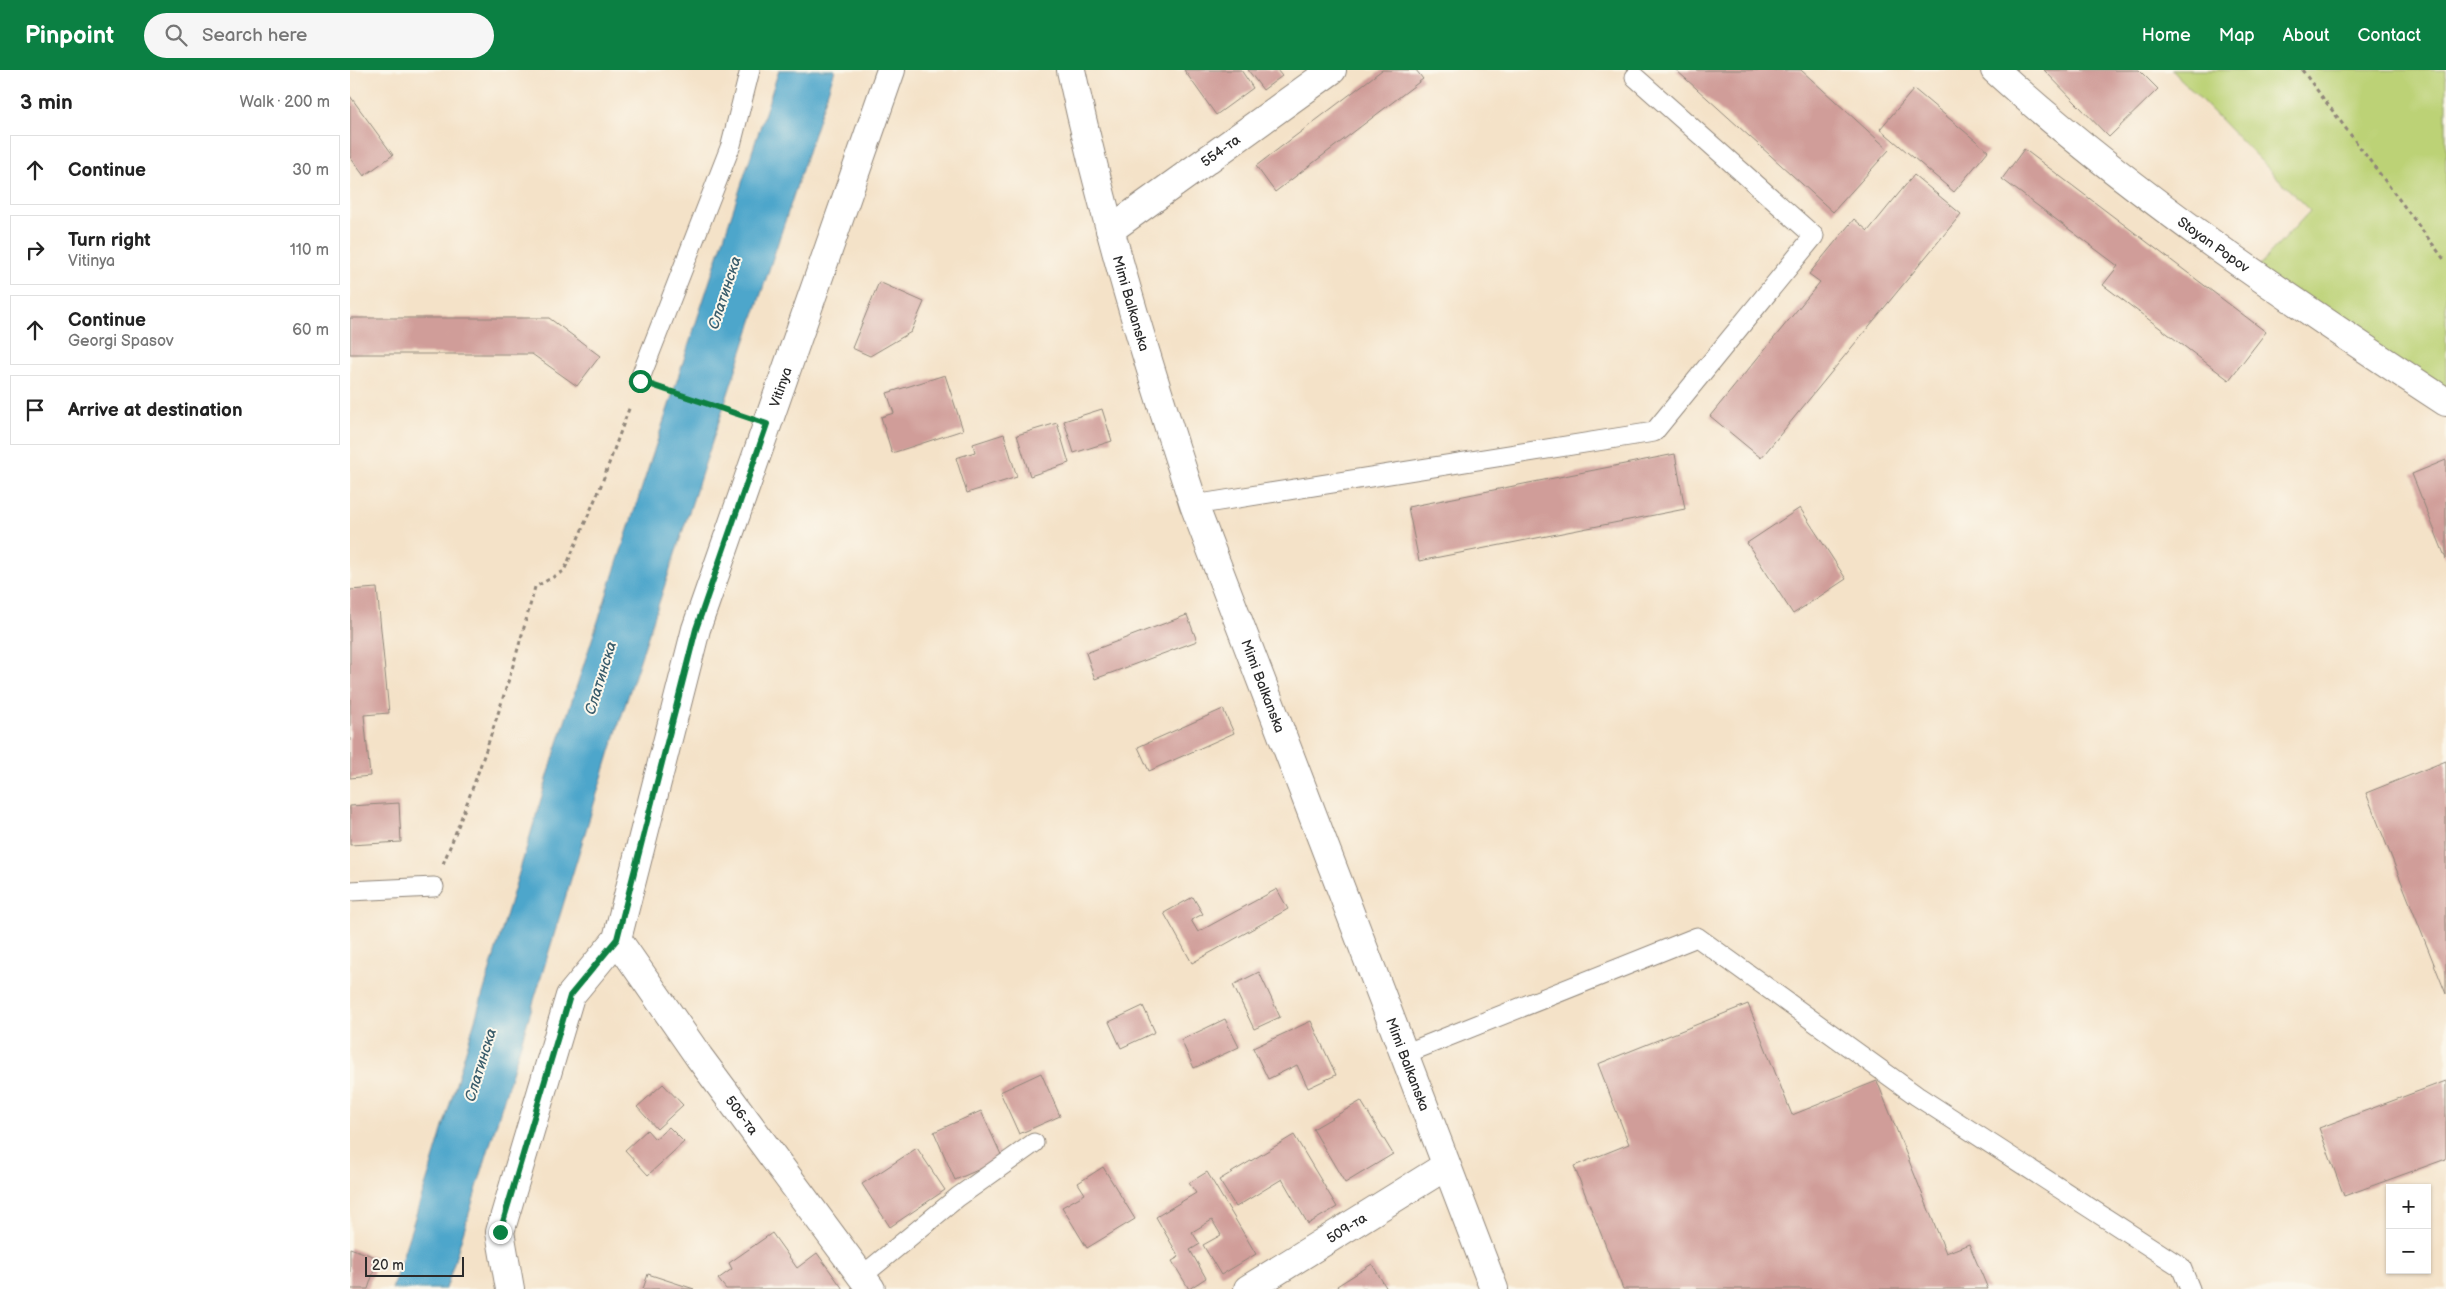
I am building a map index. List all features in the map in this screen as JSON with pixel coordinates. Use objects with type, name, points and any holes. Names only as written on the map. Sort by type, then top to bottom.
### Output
[{"type":"street","name":"Vitinya","points":[[617,939],[696,629],[890,70]]},
{"type":"street","name":"Mimi Balkanska","points":[[1072,70],[1110,230],[1158,397],[1194,506],[1402,1055],[1494,1289]]},
{"type":"street","name":"554-та","points":[[1110,230],[1332,70]]},
{"type":"street","name":"Stoyan Popov","points":[[1995,70],[2035,107],[2142,191],[2254,271],[2446,402]]},
{"type":"street","name":"506-та","points":[[617,939],[699,1057],[866,1282]]},
{"type":"street","points":[[510,1289],[500,1232],[570,996],[617,939]]},
{"type":"street","name":"509-та","points":[[1248,1289],[1446,1166]]},
{"type":"lane","points":[[640,381],[732,145],[750,70]]},
{"type":"lane","points":[[1194,506],[1654,432],[1814,236],[1635,77]]},
{"type":"lane","points":[[350,891],[434,887]]},
{"type":"lane","points":[[1402,1055],[1697,937],[1917,1096],[2181,1267],[2190,1289]]},
{"type":"lane","points":[[866,1282],[958,1197],[1034,1143]]},
{"type":"path","points":[[2302,70],[2446,262]]},
{"type":"path","points":[[434,887],[475,787],[517,656],[535,587],[564,571],[600,488],[640,381],[767,424]]},
{"type":"green space","points":[[2172,70],[2446,70],[2446,402],[2254,271],[2310,211]]},
{"type":"water","name":"Слатинска","points":[[779,70],[835,70],[611,748],[446,1289],[392,1289],[429,1174],[556,749]]},
{"type":"building","points":[[1184,70],[1241,70],[1253,88],[1216,115]]},
{"type":"building","points":[[1248,70],[1277,70],[1282,76],[1263,90]]},
{"type":"building","points":[[1382,70],[1416,70],[1423,79],[1275,192],[1256,166]]},
{"type":"building","points":[[1676,70],[1801,70],[1889,150],[1833,212]]},
{"type":"building","points":[[2044,70],[2139,70],[2158,89],[2109,137]]},
{"type":"building","points":[[1914,89],[1988,151],[1954,192],[1880,129]]},
{"type":"building","points":[[350,96],[393,155],[364,176],[350,157]]},
{"type":"building","points":[[2024,149],[2266,332],[2229,380],[2103,285],[2118,266],[2002,179]]},
{"type":"building","points":[[1914,175],[1961,214],[1761,458],[1710,416],[1820,282],[1809,274],[1854,219],[1868,231]]},
{"type":"building","points":[[879,282],[924,302],[911,332],[870,356],[852,348]]},
{"type":"building","points":[[350,318],[549,318],[600,356],[577,386],[532,354],[350,354]]},
{"type":"building","points":[[945,375],[963,430],[892,453],[881,417],[894,413],[887,393]]},
{"type":"building","points":[[1102,409],[1112,441],[1074,453],[1064,421]]},
{"type":"building","points":[[1057,423],[1069,463],[1030,476],[1017,435]]},
{"type":"building","points":[[1004,434],[1017,477],[967,493],[956,458],[975,452],[973,444]]},
{"type":"building","points":[[1675,454],[1685,509],[1419,561],[1408,507]]},
{"type":"building","points":[[2446,460],[2446,559],[2412,474]]},
{"type":"building","points":[[1800,508],[1846,579],[1793,614],[1747,543]]},
{"type":"building","points":[[377,588],[389,713],[364,715],[370,776],[350,778],[350,590]]},
{"type":"building","points":[[1187,615],[1197,641],[1095,679],[1086,653]]},
{"type":"building","points":[[1223,709],[1234,733],[1149,771],[1138,747]]},
{"type":"building","points":[[2446,761],[2446,994],[2366,793]]},
{"type":"building","points":[[399,803],[401,842],[350,845],[350,806]]},
{"type":"building","points":[[1277,889],[1288,909],[1192,963],[1164,913],[1193,897],[1203,914],[1191,920],[1198,932]]},
{"type":"building","points":[[1259,972],[1280,1017],[1254,1029],[1233,985]]},
{"type":"building","points":[[1748,1004],[1792,1115],[1877,1081],[1946,1253],[1969,1244],[1988,1289],[1623,1289],[1574,1166],[1629,1144],[1598,1064]]},
{"type":"building","points":[[1143,1006],[1155,1032],[1121,1048],[1109,1022]]},
{"type":"building","points":[[1225,1019],[1239,1047],[1194,1068],[1181,1040]]},
{"type":"building","points":[[1311,1021],[1336,1075],[1308,1088],[1297,1065],[1268,1079],[1253,1048]]},
{"type":"building","points":[[1041,1073],[1060,1116],[1019,1134],[1000,1092]]},
{"type":"building","points":[[2446,1081],[2446,1159],[2344,1196],[2319,1128]]},
{"type":"building","points":[[663,1084],[683,1105],[657,1129],[637,1107]]},
{"type":"building","points":[[1361,1101],[1393,1154],[1345,1183],[1313,1129]]},
{"type":"building","points":[[981,1111],[1003,1159],[955,1180],[934,1132]]},
{"type":"building","points":[[669,1127],[684,1142],[648,1175],[625,1150],[647,1130],[655,1139]]},
{"type":"building","points":[[1294,1135],[1337,1207],[1308,1224],[1282,1179],[1236,1207],[1219,1180]]},
{"type":"building","points":[[917,1148],[945,1190],[890,1227],[862,1184]]},
{"type":"building","points":[[1103,1167],[1135,1219],[1087,1248],[1062,1207],[1085,1194],[1078,1183]]},
{"type":"building","points":[[1207,1172],[1256,1254],[1221,1275],[1203,1245],[1221,1235],[1212,1220],[1192,1232],[1200,1244],[1190,1250],[1206,1278],[1189,1289],[1172,1261],[1179,1257],[1156,1217],[1196,1193],[1189,1183]]},
{"type":"building","points":[[772,1233],[797,1268],[817,1253],[843,1289],[726,1289],[718,1279],[732,1269],[729,1263]]},
{"type":"building","points":[[350,1248],[378,1258],[368,1289],[350,1289]]},
{"type":"building","points":[[1372,1264],[1387,1289],[1339,1289],[1337,1286]]},
{"type":"building","points":[[648,1274],[694,1289],[643,1289]]},
{"type":"route","points":[[500,1232],[570,996],[617,939],[696,629],[767,424],[640,381]]}]
